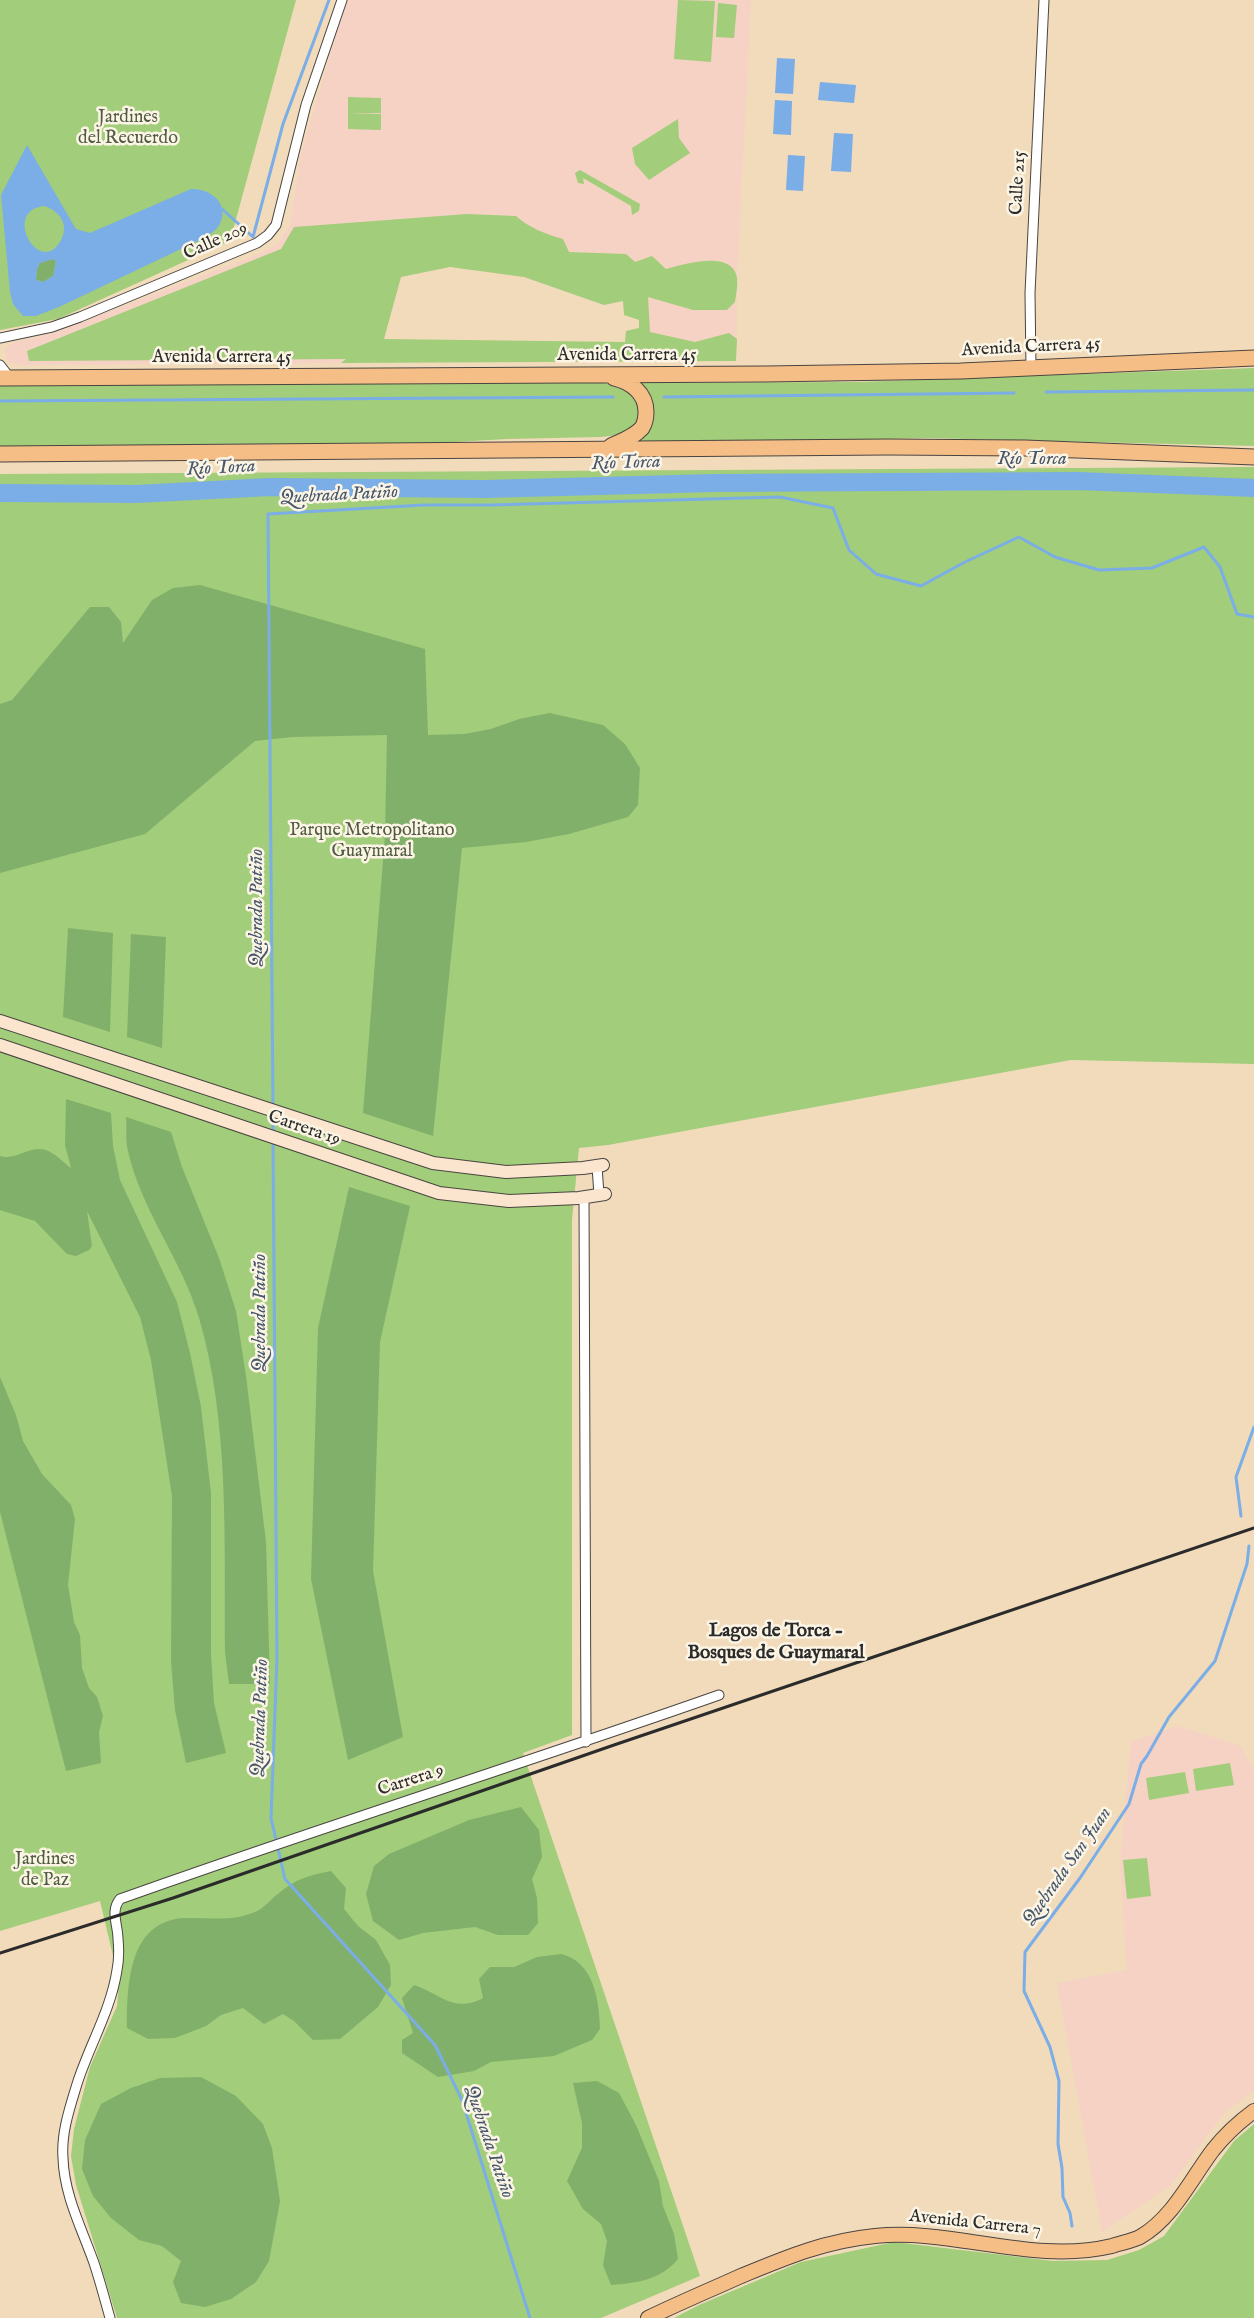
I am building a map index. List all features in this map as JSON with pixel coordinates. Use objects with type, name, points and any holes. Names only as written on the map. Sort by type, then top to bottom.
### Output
[{"type":"highway","name":"Avenida Carrera 45","points":[[5,378],[776,374],[1030,368],[1254,358]]},
{"type":"highway","points":[[603,375],[631,385],[641,393],[646,404],[644,423],[641,429],[605,449]]},
{"type":"highway","points":[[0,454],[888,447],[1025,448],[1254,457]]},
{"type":"main road","name":"Carrera 19","points":[[0,1021],[433,1163],[506,1172],[600,1166]]},
{"type":"main road","name":"Carrera 19","points":[[0,1045],[439,1193],[509,1201],[584,1197],[602,1194]]},
{"type":"main road","name":"Avenida Carrera 7","points":[[648,2318],[797,2253],[841,2240],[891,2235],[937,2236],[1038,2251],[1075,2252],[1099,2249],[1140,2237],[1168,2212],[1213,2150],[1234,2126],[1254,2111]]},
{"type":"street","name":"Calle 209","points":[[0,338],[52,327],[80,317],[257,243],[268,235],[276,225],[306,105],[342,0]]},
{"type":"street","name":"Calle 215","points":[[1030,368],[1030,293],[1044,0]]},
{"type":"street","points":[[0,365],[5,378]]},
{"type":"street","points":[[600,1166],[602,1194]]},
{"type":"street","points":[[584,1197],[586,1742]]},
{"type":"street","name":"Carrera 9","points":[[110,2318],[95,2265],[68,2194],[62,2158],[65,2129],[73,2097],[84,2061],[109,2003],[118,1969],[118,1938],[114,1916],[116,1904],[120,1899],[274,1843],[586,1742],[719,1695]]},
{"type":"shaded area","points":[[346,0],[751,0],[737,274],[737,339],[729,333],[695,342],[650,332],[648,297],[604,305],[524,277],[450,267],[401,277],[382,344],[364,346],[341,363],[20,365],[7,362],[5,348],[14,342],[53,333],[261,253],[278,244],[290,225],[301,154]]},
{"type":"shaded area","points":[[1177,1726],[1241,1746],[1254,1771],[1254,2091],[1224,2113],[1171,2185],[1102,2232],[1057,1983],[1127,1970],[1120,1861],[1131,1742]]},
{"type":"green space","name":"Jardines del Recuerdo","points":[[0,0],[296,0],[230,241],[58,319],[0,330]]},
{"type":"green space","points":[[678,0],[715,1],[711,62],[674,59]]},
{"type":"green space","points":[[718,3],[737,5],[734,38],[716,37]]},
{"type":"green space","points":[[348,97],[381,98],[381,113],[348,113]]},
{"type":"green space","points":[[348,113],[381,114],[381,130],[348,129]]},
{"type":"green space","points":[[678,119],[679,138],[690,153],[649,180],[635,164],[632,148]]},
{"type":"green space","points":[[580,170],[640,204],[639,211],[632,215],[631,206],[583,178],[584,184],[578,183],[575,173]]},
{"type":"green space","points":[[467,214],[516,216],[538,230],[563,239],[569,252],[626,254],[635,262],[652,256],[666,269],[706,261],[717,261],[727,264],[733,269],[737,278],[737,287],[735,302],[727,310],[693,310],[648,297],[650,332],[695,342],[729,333],[737,339],[736,361],[341,363],[346,359],[29,361],[27,351],[281,249],[294,227]],"holes":[[[450,267],[524,277],[604,305],[623,301],[624,315],[639,320],[639,328],[626,331],[625,342],[384,339],[401,277]]]},
{"type":"green space","points":[[53,259],[56,261],[53,276],[43,282],[36,280],[37,269],[40,263]]},
{"type":"green space","points":[[1254,368],[1254,446],[928,438],[635,444],[647,430],[637,383],[858,382]]},
{"type":"green space","points":[[600,383],[627,388],[639,401],[642,409],[634,431],[620,435],[600,437],[507,439],[418,444],[0,448],[0,385]]},
{"type":"green space","name":"Parque Metropolitano Guaymaral","points":[[1254,467],[1254,1064],[1071,1060],[608,1145],[579,1148],[572,1220],[572,1735],[523,1753],[700,2276],[601,2318],[117,2318],[76,2185],[71,2156],[74,2129],[90,2067],[117,2006],[119,1981],[100,1901],[0,1931],[0,474]]},
{"type":"green space","points":[[200,585],[425,649],[428,735],[464,734],[491,729],[519,719],[550,713],[603,725],[625,744],[640,768],[638,805],[628,817],[569,834],[526,842],[462,848],[433,1136],[363,1113],[385,835],[387,735],[292,737],[255,741],[145,834],[0,873],[0,704],[12,700],[90,607],[109,607],[121,622],[123,643],[152,600],[173,588]]},
{"type":"green space","points":[[68,928],[113,933],[110,1032],[63,1017]]},
{"type":"green space","points":[[131,934],[166,937],[162,1048],[127,1037]]},
{"type":"green space","points":[[66,1099],[111,1113],[113,1146],[120,1180],[177,1302],[201,1407],[211,1493],[211,1655],[214,1703],[226,1753],[186,1763],[175,1710],[171,1661],[172,1496],[151,1360],[140,1317],[87,1211],[92,1246],[89,1250],[76,1256],[67,1254],[35,1221],[0,1210],[0,1156],[12,1156],[40,1149],[46,1150],[71,1168],[65,1145]]},
{"type":"green space","points":[[126,1117],[171,1132],[182,1167],[219,1258],[236,1311],[246,1376],[266,1542],[270,1684],[229,1684],[225,1652],[225,1527],[221,1441],[209,1358],[192,1297],[142,1194],[134,1173],[127,1147]]},
{"type":"green space","points":[[349,1187],[410,1206],[380,1342],[373,1571],[403,1737],[348,1760],[311,1579],[318,1328]]},
{"type":"green space","points":[[0,1377],[16,1415],[23,1441],[42,1474],[71,1505],[75,1519],[68,1585],[74,1622],[80,1635],[82,1668],[89,1688],[97,1697],[103,1716],[99,1732],[101,1763],[66,1771],[0,1512]]},
{"type":"green space","points":[[1230,1763],[1234,1785],[1196,1791],[1193,1769]]},
{"type":"green space","points":[[1185,1772],[1189,1793],[1149,1800],[1146,1778]]},
{"type":"green space","points":[[521,1807],[539,1830],[542,1857],[532,1879],[537,1898],[538,1923],[528,1935],[498,1935],[475,1927],[423,1933],[399,1940],[373,1921],[366,1894],[374,1866],[389,1854],[469,1820]]},
{"type":"green space","points":[[1147,1858],[1151,1896],[1127,1899],[1123,1860]]},
{"type":"green space","points":[[331,1871],[346,1888],[344,1909],[358,1926],[376,1940],[390,1965],[391,1985],[378,2007],[340,2039],[313,2040],[294,2021],[283,2014],[264,2024],[243,2008],[221,2015],[206,2026],[175,2038],[148,2039],[127,2028],[128,1994],[134,1959],[141,1943],[151,1931],[165,1922],[183,1918],[231,1918],[249,1914],[262,1908],[297,1881]]},
{"type":"green space","points":[[561,1954],[572,1958],[588,1973],[596,1994],[600,2029],[592,2040],[554,2056],[491,2062],[474,2071],[438,2077],[402,2053],[402,2040],[413,2033],[402,1998],[414,1985],[455,2003],[473,2002],[483,1998],[479,1979],[490,1967],[514,1967],[537,1957]]},
{"type":"green space","points":[[201,2077],[236,2096],[263,2124],[272,2148],[280,2201],[269,2261],[256,2282],[231,2299],[205,2307],[181,2303],[173,2282],[181,2261],[162,2246],[139,2240],[111,2218],[93,2196],[82,2169],[85,2140],[101,2104],[131,2088],[160,2078]]},
{"type":"green space","points":[[597,2081],[619,2093],[636,2125],[659,2181],[663,2206],[674,2234],[678,2259],[664,2272],[656,2276],[630,2283],[611,2285],[603,2265],[607,2241],[601,2224],[583,2209],[567,2181],[582,2148],[582,2123],[573,2083]]},
{"type":"green space","points":[[1254,2124],[1254,2318],[674,2318],[699,2305],[801,2262],[894,2242],[1053,2261],[1107,2260],[1139,2250],[1164,2236],[1234,2141]]},
{"type":"water","points":[[777,58],[795,59],[793,94],[775,93]]},
{"type":"water","points":[[820,82],[856,85],[854,103],[818,100]]},
{"type":"water","points":[[775,100],[792,101],[791,135],[773,134]]},
{"type":"water","points":[[834,133],[853,134],[851,172],[831,171]]},
{"type":"water","points":[[27,145],[76,229],[90,233],[191,189],[199,189],[212,195],[218,200],[223,212],[218,227],[202,239],[59,307],[36,316],[23,316],[13,304],[10,292],[1,195]],"holes":[[[44,206],[58,214],[64,227],[62,238],[54,249],[45,252],[36,248],[29,240],[25,230],[25,219],[31,211]],[[53,259],[56,262],[53,276],[43,282],[36,280],[37,269],[40,263]]]},
{"type":"water","points":[[788,155],[805,156],[803,191],[786,190]]},
{"type":"waterway","points":[[222,209],[253,237],[283,124],[329,0]]},
{"type":"waterway","points":[[1046,392],[1254,390]]},
{"type":"waterway","points":[[664,397],[1014,393]]},
{"type":"waterway","points":[[0,401],[613,397]]},
{"type":"waterway","name":"Río Torca","points":[[0,493],[137,494],[270,487],[485,489],[714,483],[1078,481],[1254,488]]},
{"type":"waterway","name":"Quebrada Patiño","points":[[273,1106],[268,514],[424,505],[491,505],[780,497],[833,508],[849,550],[876,574],[921,586],[965,562],[1019,537],[1055,557],[1099,570],[1152,568],[1204,547],[1220,567],[1237,614],[1254,617]]},
{"type":"waterway","name":"Quebrada Patiño","points":[[273,1115],[273,1133]]},
{"type":"waterway","name":"Quebrada Patiño","points":[[273,1140],[277,1658],[271,1818],[285,1879],[435,2045],[462,2100],[530,2318]]},
{"type":"waterway","name":"Quebrada San Juan","points":[[1241,1516],[1236,1477],[1254,1427]]},
{"type":"waterway","name":"Quebrada San Juan","points":[[1072,2226],[1070,2213],[1063,2197],[1062,2168],[1058,2144],[1059,2081],[1050,2047],[1024,1991],[1025,1952],[1080,1878],[1129,1804],[1141,1764],[1169,1717],[1215,1661],[1247,1564],[1249,1546]]},
{"type":"railway","points":[[0,1953],[173,1898],[614,1745],[1254,1528]]},
{"type":"district","name":"Lagos de Torca - Bosques de Guaymaral","points":[[776,1643]]},
{"type":"park label","name":"Jardines de Paz","points":[[45,1870]]}]
